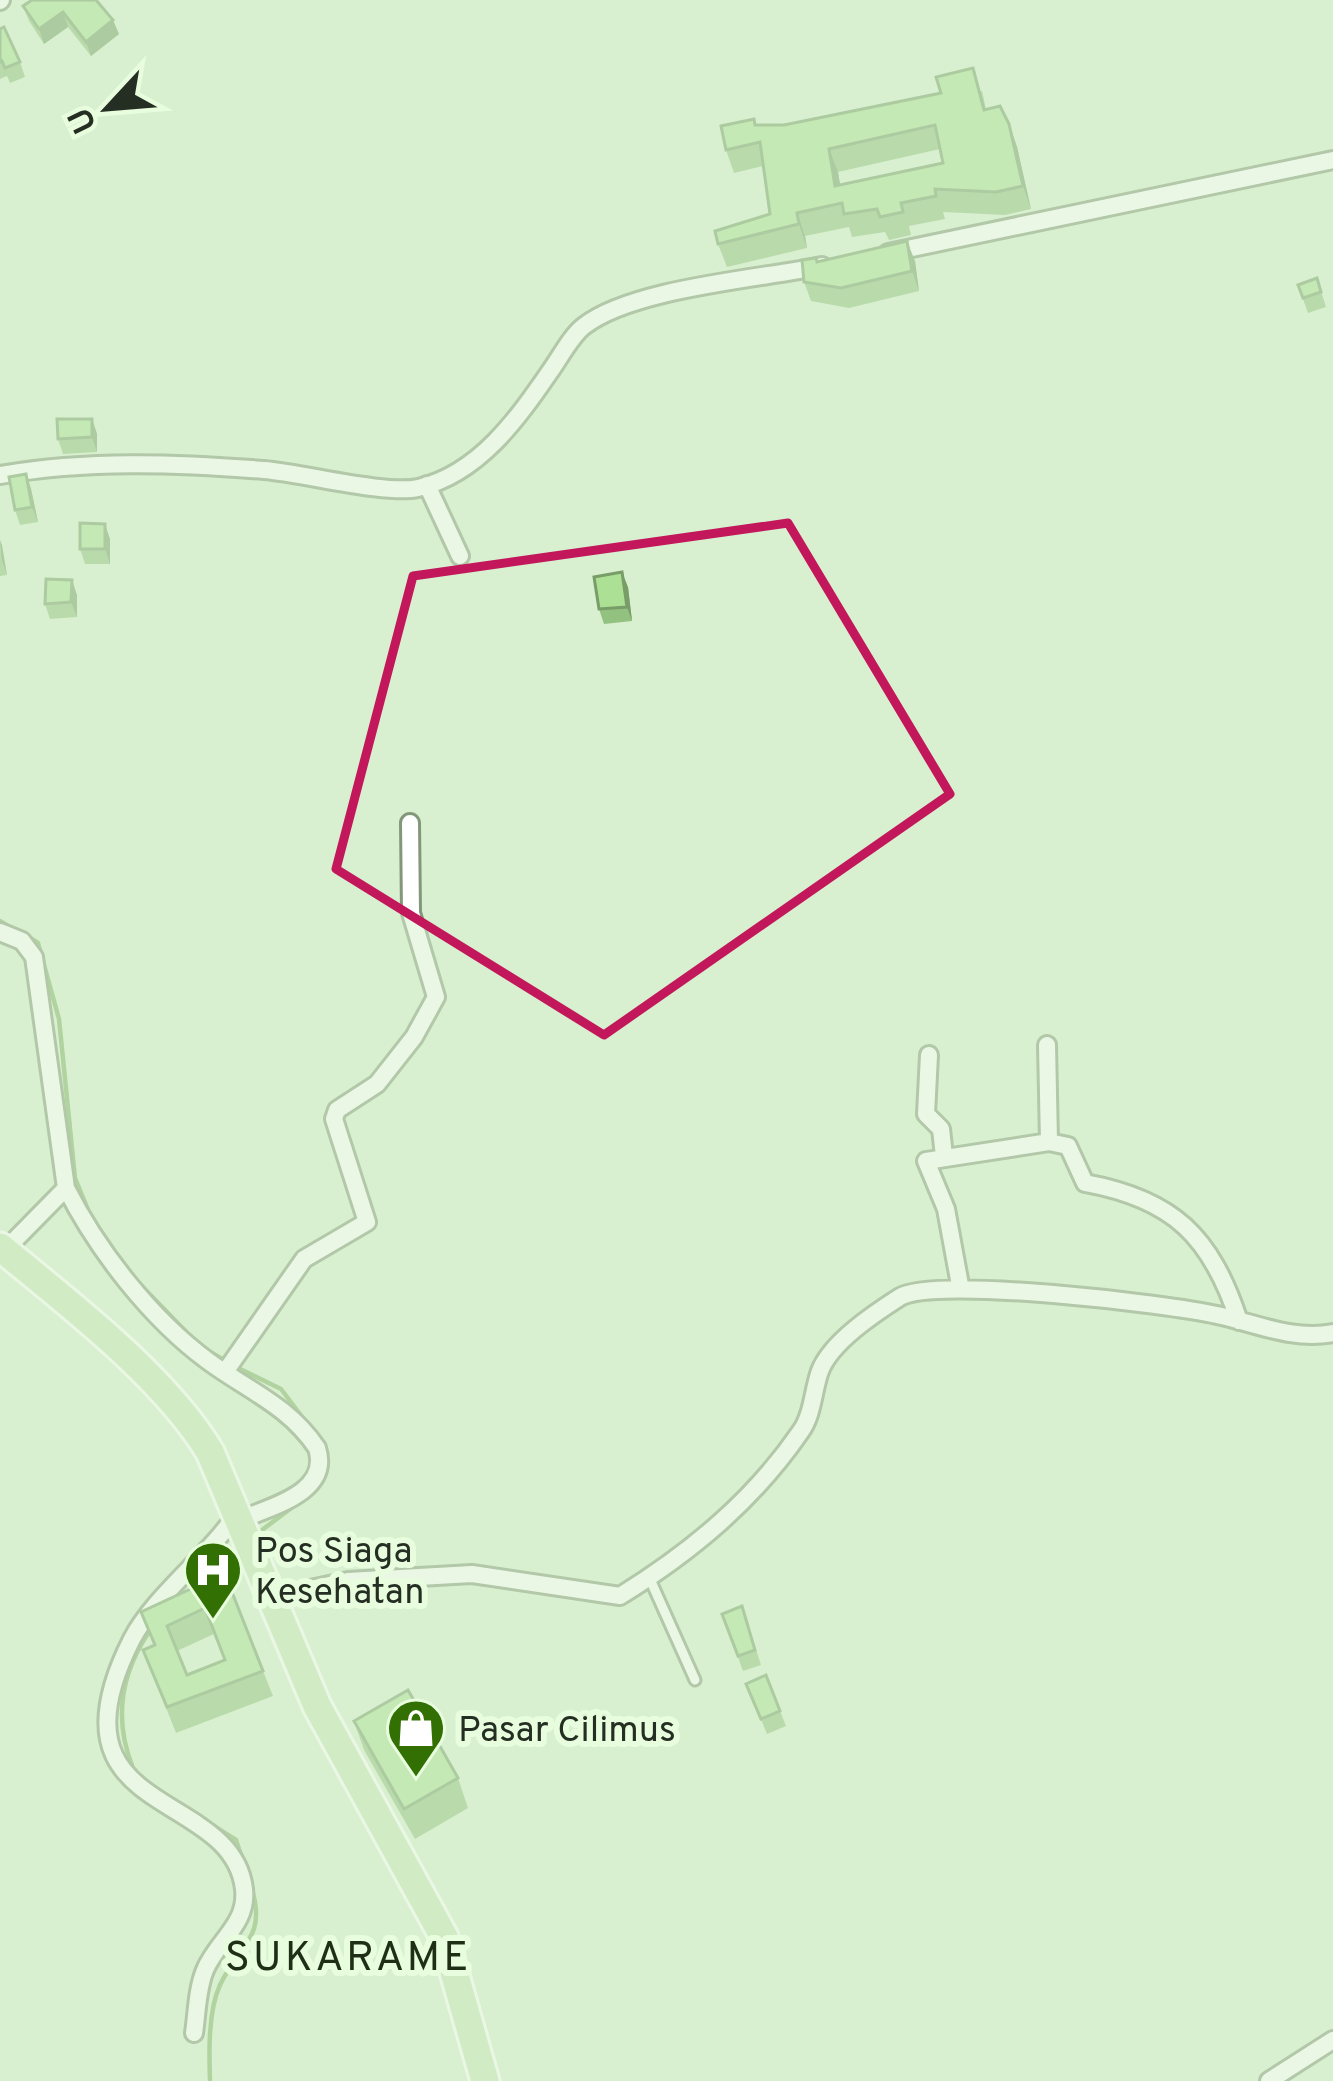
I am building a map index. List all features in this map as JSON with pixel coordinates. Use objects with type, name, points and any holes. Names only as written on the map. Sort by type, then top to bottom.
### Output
[{"type":"main road","points":[[2,1248],[97,1330],[198,1431],[242,1518],[317,1706],[444,1937],[485,2081]]},
{"type":"street","points":[[873,256],[1333,160]]},
{"type":"street","points":[[0,476],[96,464],[263,470],[412,490],[465,467],[491,446],[522,412],[581,327],[608,312],[682,291],[850,261]]},
{"type":"street","points":[[427,485],[460,556]]},
{"type":"street","points":[[225,1370],[304,1259],[367,1222],[334,1119],[337,1110],[377,1084],[414,1037],[436,997],[411,914],[410,823]]},
{"type":"street","points":[[0,932],[22,941],[34,956],[67,1188],[91,1231],[152,1309],[225,1370],[276,1403],[310,1437],[320,1459],[304,1491],[242,1518],[141,1623],[108,1710],[112,1743],[123,1770],[146,1796],[219,1839],[244,1885],[241,1916],[205,1970],[194,2033]]},
{"type":"street","points":[[1047,1045],[1049,1142]]},
{"type":"street","points":[[929,1055],[926,1114],[941,1129],[944,1156]]},
{"type":"street","points":[[960,1285],[946,1209],[926,1163],[944,1156],[1049,1142],[1068,1146],[1085,1183],[1130,1190],[1189,1228],[1226,1283],[1239,1321]]},
{"type":"street","points":[[2,1248],[67,1188]]},
{"type":"street","points":[[273,1597],[348,1581],[472,1574],[614,1598],[703,1542],[772,1470],[805,1426],[823,1363],[901,1297],[960,1285],[1239,1321],[1293,1335],[1333,1333]]},
{"type":"street","points":[[1269,2081],[1333,2040]]},
{"type":"lane","points":[[649,1577],[695,1680]]},
{"type":"highlighted area","points":[[788,523],[950,794],[604,1035],[336,869],[413,576]]},
{"type":"building","points":[[32,0],[96,0],[113,20],[86,42],[63,12],[39,29],[23,6]]},
{"type":"building","points":[[4,27],[20,62],[5,68],[0,62],[0,29]]},
{"type":"building","points":[[973,68],[984,110],[1000,106],[1009,124],[1023,186],[996,192],[935,189],[936,196],[901,203],[903,212],[880,217],[877,209],[844,214],[842,203],[797,213],[799,224],[718,244],[715,231],[770,214],[760,142],[726,150],[721,126],[754,119],[755,125],[784,125],[941,93],[936,77]],"holes":[[[935,125],[943,163],[835,186],[829,149]]]},
{"type":"building","points":[[907,241],[912,271],[841,288],[804,282],[802,260],[816,258],[817,262]]},
{"type":"building","points":[[1317,278],[1321,292],[1303,298],[1298,285]]},
{"type":"building","points":[[57,419],[92,419],[92,437],[58,439]]},
{"type":"building","points":[[26,474],[32,507],[15,510],[9,477]]},
{"type":"building","points":[[80,523],[105,524],[105,549],[80,549]]},
{"type":"building","points":[[622,572],[627,607],[599,609],[594,577]]},
{"type":"building","points":[[46,579],[72,580],[71,602],[45,604]]},
{"type":"building","points":[[217,1554],[263,1671],[167,1707],[143,1650],[155,1645],[141,1612],[199,1585],[190,1567]],"holes":[[[205,1608],[225,1660],[187,1675],[167,1626]]]},
{"type":"building","points":[[742,1606],[755,1650],[738,1656],[722,1614]]},
{"type":"building","points":[[766,1675],[780,1711],[761,1719],[746,1684]]},
{"type":"building","name":"Pasar Cilimus","points":[[408,1690],[458,1778],[404,1809],[354,1721]]},
{"type":"waterway","points":[[0,921],[11,928]]},
{"type":"waterway","points":[[27,936],[38,943],[59,1019],[75,1178],[91,1217]]},
{"type":"waterway","points":[[136,1280],[200,1346],[224,1360]]},
{"type":"waterway","points":[[234,1366],[281,1389],[318,1438]]},
{"type":"waterway","points":[[254,1536],[298,1503]]},
{"type":"waterway","points":[[216,1565],[240,1545]]},
{"type":"waterway","points":[[133,1768],[123,1733],[123,1699],[132,1665],[149,1632]]},
{"type":"waterway","points":[[184,1807],[236,1840],[245,1867]]},
{"type":"waterway","points":[[210,2081],[213,2007],[220,1985],[253,1931],[256,1906],[252,1890]]},
{"type":"place","name":"Pos Siaga Kesehatan","points":[[213,1621]]},
{"type":"place","name":"Pasar Cilimus","points":[[416,1779]]},
{"type":"district","name":"SUKARAME","points":[[348,1955]]}]
